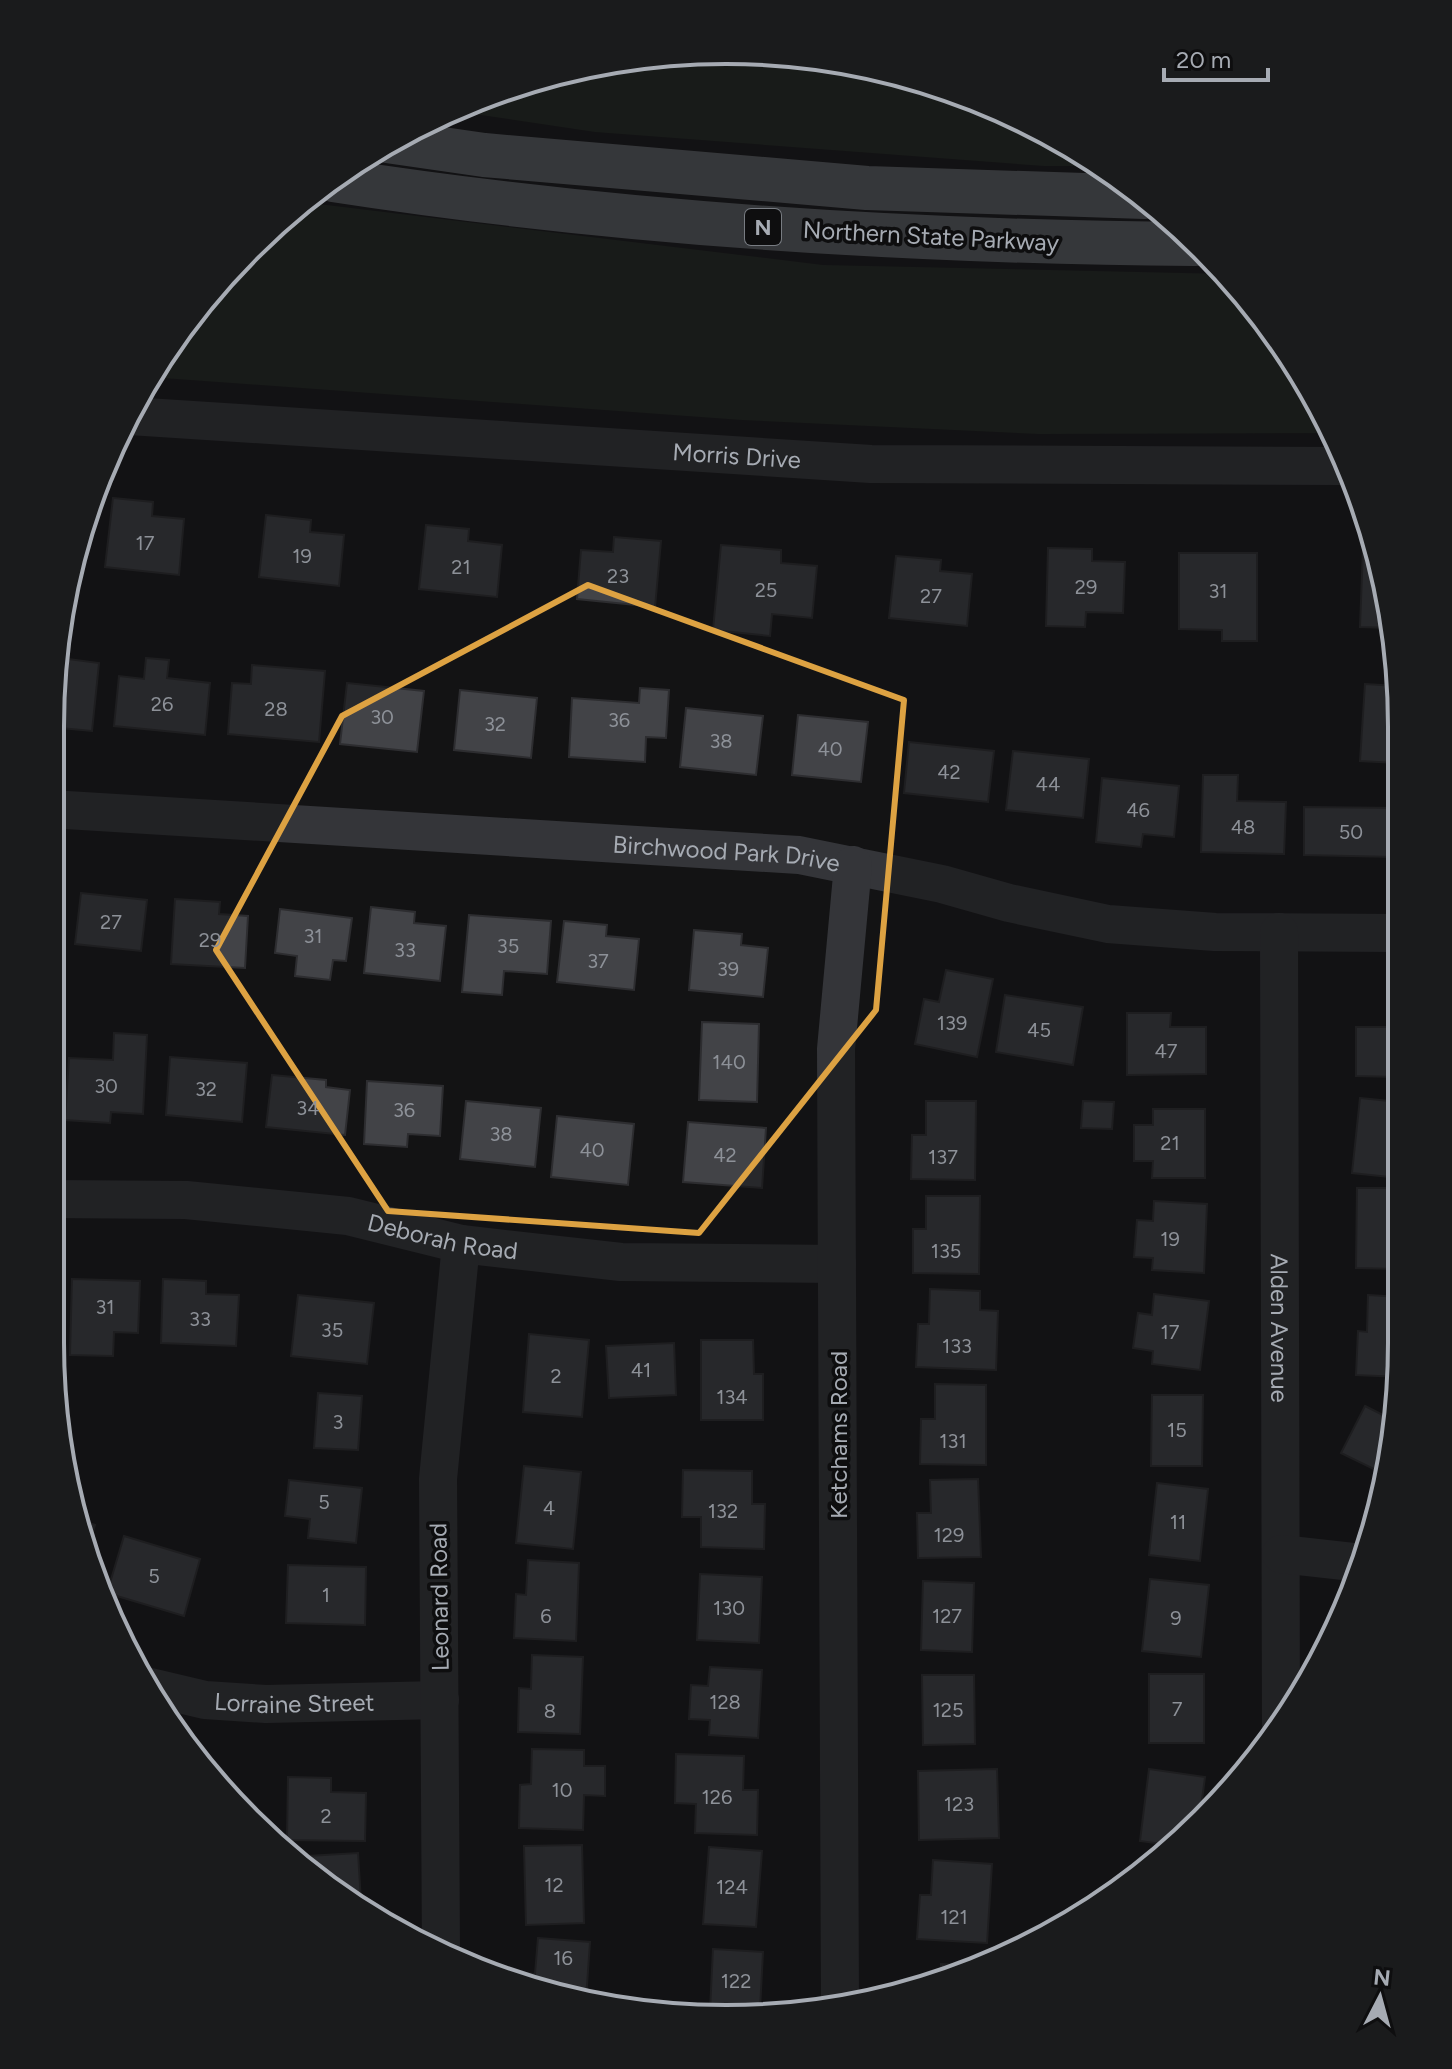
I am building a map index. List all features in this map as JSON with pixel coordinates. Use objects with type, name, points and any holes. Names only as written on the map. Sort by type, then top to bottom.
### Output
[{"type":"highway","name":"Northern State Parkway","points":[[411,144],[484,155],[867,188],[1122,196]]},
{"type":"highway","name":"Northern State Parkway","points":[[349,182],[514,203],[861,235],[1045,243],[1179,244]]},
{"type":"street","name":"Morris Drive","points":[[141,417],[871,464],[1335,466]]},
{"type":"street","name":"Birchwood Park Drive","points":[[64,810],[799,855],[1108,924],[1215,932],[1388,933]]},
{"type":"street","name":"Ketchams Road","points":[[840,1994],[836,1049],[853,865]]},
{"type":"street","name":"Alden Avenue","points":[[1279,932],[1281,1703]]},
{"type":"street","name":"Deborah Road","points":[[64,1199],[186,1200],[348,1216],[461,1244],[621,1262],[837,1264]]},
{"type":"street","name":"Leonard Road","points":[[441,1941],[438,1479],[461,1244]]},
{"type":"street","points":[[1281,1554],[1351,1562]]},
{"type":"street","name":"Lorraine Street","points":[[163,1690],[205,1700],[266,1704],[440,1700]]},
{"type":"highlighted area","points":[[588,585],[904,700],[876,1010],[699,1233],[388,1211],[216,950],[342,716]]},
{"type":"shaded area","points":[[683,65],[769,65],[855,77],[939,99],[1019,132],[1078,166],[1044,166],[595,132],[473,114],[513,99],[597,77]]},
{"type":"shaded area","points":[[319,204],[823,265],[1209,274],[1276,358],[1320,433],[1039,434],[742,420],[164,378],[228,290],[258,258]]},
{"type":"building","points":[[113,498],[153,502],[152,516],[184,519],[179,575],[105,567]]},
{"type":"building","points":[[266,515],[311,520],[310,532],[344,535],[339,586],[259,577]]},
{"type":"building","points":[[426,525],[469,529],[468,541],[502,545],[497,597],[419,589]]},
{"type":"building","points":[[614,537],[661,541],[655,607],[577,599],[581,550],[613,552]]},
{"type":"building","points":[[721,545],[781,550],[781,563],[817,566],[812,618],[772,614],[770,636],[713,630]]},
{"type":"building","points":[[1048,548],[1092,549],[1092,561],[1125,562],[1123,613],[1086,612],[1085,627],[1046,626]]},
{"type":"building","points":[[1363,549],[1363,549],[1380,628],[1360,627]]},
{"type":"building","points":[[1179,553],[1257,553],[1257,641],[1222,641],[1222,630],[1179,629]]},
{"type":"building","points":[[896,556],[941,560],[940,571],[972,574],[967,626],[889,618]]},
{"type":"building","points":[[146,658],[169,660],[167,678],[210,683],[205,735],[114,726],[119,676],[144,679]]},
{"type":"building","points":[[68,659],[99,663],[92,731],[64,728]]},
{"type":"building","points":[[252,665],[325,671],[319,742],[228,734],[232,683],[251,684]]},
{"type":"building","points":[[347,683],[424,691],[417,752],[340,744]]},
{"type":"building","points":[[1365,684],[1387,685],[1388,763],[1360,761]]},
{"type":"building","points":[[640,688],[669,690],[666,738],[646,737],[645,762],[569,757],[572,698],[639,703]]},
{"type":"building","points":[[460,690],[537,698],[531,758],[454,750]]},
{"type":"building","points":[[686,708],[763,716],[756,775],[680,767]]},
{"type":"building","points":[[798,715],[868,722],[861,782],[792,775]]},
{"type":"building","points":[[909,742],[994,751],[988,802],[904,793]]},
{"type":"building","points":[[1013,751],[1089,759],[1083,818],[1006,810]]},
{"type":"building","points":[[1203,775],[1238,775],[1237,801],[1286,802],[1284,854],[1201,852]]},
{"type":"building","points":[[1102,778],[1179,786],[1174,837],[1143,834],[1141,847],[1096,842]]},
{"type":"building","points":[[1304,807],[1388,808],[1388,857],[1304,855]]},
{"type":"building","points":[[81,893],[147,900],[141,951],[75,944]]},
{"type":"building","points":[[175,899],[220,902],[219,914],[248,916],[245,968],[171,964]]},
{"type":"building","points":[[371,907],[415,912],[414,923],[446,926],[440,981],[364,973]]},
{"type":"building","points":[[280,909],[352,918],[346,961],[333,960],[330,980],[295,976],[297,956],[275,953]]},
{"type":"building","points":[[469,915],[551,921],[547,974],[504,971],[502,995],[462,992]]},
{"type":"building","points":[[564,921],[607,925],[606,936],[639,939],[634,990],[557,982]]},
{"type":"building","points":[[694,930],[742,934],[741,945],[768,948],[763,997],[689,990]]},
{"type":"building","points":[[946,970],[993,979],[977,1057],[915,1044],[924,999],[939,1002]]},
{"type":"building","points":[[1005,995],[1083,1007],[1073,1065],[996,1052]]},
{"type":"building","points":[[1127,1013],[1171,1013],[1170,1027],[1206,1027],[1206,1074],[1127,1075]]},
{"type":"building","points":[[702,1022],[759,1024],[757,1102],[699,1100]]},
{"type":"building","points":[[1356,1027],[1388,1027],[1388,1077],[1356,1076]]},
{"type":"building","points":[[114,1033],[147,1035],[143,1114],[111,1112],[110,1123],[65,1120],[69,1058],[113,1060]]},
{"type":"building","points":[[170,1057],[247,1063],[242,1122],[166,1115]]},
{"type":"building","points":[[272,1075],[326,1080],[326,1087],[350,1090],[345,1135],[266,1127]]},
{"type":"building","points":[[367,1081],[443,1086],[440,1136],[408,1134],[407,1147],[364,1144]]},
{"type":"building","points":[[1360,1098],[1388,1101],[1388,1177],[1352,1173]]},
{"type":"building","points":[[466,1101],[541,1108],[535,1167],[460,1159]]},
{"type":"building","points":[[926,1101],[976,1101],[975,1180],[911,1179],[912,1135],[926,1135]]},
{"type":"building","points":[[1083,1101],[1114,1102],[1112,1129],[1081,1128]]},
{"type":"building","points":[[1153,1109],[1205,1109],[1205,1178],[1152,1178],[1153,1161],[1134,1161],[1134,1125],[1153,1125]]},
{"type":"building","points":[[557,1116],[634,1124],[628,1185],[551,1177]]},
{"type":"building","points":[[688,1122],[766,1128],[762,1188],[683,1182]]},
{"type":"building","points":[[1357,1188],[1388,1188],[1388,1269],[1356,1268]]},
{"type":"building","points":[[926,1196],[980,1196],[979,1274],[913,1273],[913,1229],[926,1229]]},
{"type":"building","points":[[1154,1201],[1207,1204],[1204,1273],[1152,1270],[1153,1258],[1134,1257],[1137,1220],[1153,1221]]},
{"type":"building","points":[[72,1279],[140,1281],[138,1333],[114,1332],[113,1356],[70,1355]]},
{"type":"building","points":[[163,1279],[206,1281],[206,1294],[239,1295],[236,1346],[161,1343]]},
{"type":"building","points":[[930,1289],[980,1291],[980,1310],[998,1311],[996,1370],[916,1367],[918,1324],[929,1324]]},
{"type":"building","points":[[1154,1294],[1209,1301],[1200,1370],[1152,1364],[1153,1351],[1133,1348],[1138,1313],[1152,1315]]},
{"type":"building","points":[[298,1295],[374,1303],[367,1364],[291,1356]]},
{"type":"building","points":[[1368,1295],[1388,1296],[1387,1376],[1356,1375],[1358,1331],[1367,1332]]},
{"type":"building","points":[[529,1334],[589,1340],[582,1417],[523,1412]]},
{"type":"building","points":[[701,1340],[753,1340],[754,1374],[763,1374],[763,1420],[701,1420]]},
{"type":"building","points":[[674,1343],[676,1395],[609,1398],[606,1346]]},
{"type":"building","points":[[935,1384],[986,1385],[986,1465],[920,1464],[921,1419],[935,1419]]},
{"type":"building","points":[[318,1393],[362,1396],[358,1450],[314,1448]]},
{"type":"building","points":[[1152,1395],[1203,1395],[1202,1466],[1151,1466]]},
{"type":"building","points":[[1365,1406],[1384,1415],[1375,1470],[1341,1453]]},
{"type":"building","points":[[524,1466],[581,1472],[573,1549],[516,1543]]},
{"type":"building","points":[[683,1470],[752,1471],[752,1504],[765,1504],[764,1549],[701,1547],[701,1517],[682,1517]]},
{"type":"building","points":[[978,1479],[981,1557],[918,1558],[917,1513],[931,1513],[930,1480]]},
{"type":"building","points":[[289,1480],[362,1488],[356,1543],[308,1538],[310,1519],[285,1516]]},
{"type":"building","points":[[1157,1483],[1208,1489],[1200,1561],[1149,1555]]},
{"type":"building","points":[[124,1536],[200,1559],[184,1616],[114,1595],[110,1584]]},
{"type":"building","points":[[528,1560],[579,1563],[576,1641],[514,1638],[516,1594],[526,1595]]},
{"type":"building","points":[[288,1565],[366,1567],[365,1625],[286,1623]]},
{"type":"building","points":[[700,1574],[762,1577],[759,1643],[697,1640]]},
{"type":"building","points":[[1150,1579],[1209,1585],[1201,1657],[1142,1651]]},
{"type":"building","points":[[923,1581],[974,1583],[972,1652],[921,1650]]},
{"type":"building","points":[[532,1655],[583,1657],[580,1734],[518,1732],[519,1688],[531,1689]]},
{"type":"building","points":[[710,1667],[762,1670],[758,1738],[709,1735],[710,1720],[689,1719],[691,1685],[708,1686]]},
{"type":"building","points":[[1149,1674],[1204,1674],[1204,1743],[1149,1743]]},
{"type":"building","points":[[922,1675],[974,1675],[975,1744],[923,1745]]},
{"type":"building","points":[[532,1749],[584,1750],[584,1766],[605,1766],[605,1796],[584,1795],[583,1830],[519,1828],[520,1785],[531,1784]]},
{"type":"building","points":[[676,1754],[744,1756],[743,1790],[758,1790],[757,1835],[695,1833],[696,1804],[675,1803]]},
{"type":"building","points":[[997,1769],[999,1838],[919,1840],[918,1771]]},
{"type":"building","points":[[1149,1769],[1205,1777],[1202,1803],[1194,1811],[1159,1844],[1140,1841]]},
{"type":"building","points":[[288,1777],[331,1778],[331,1792],[366,1793],[365,1841],[287,1838]]},
{"type":"building","points":[[582,1845],[584,1923],[526,1925],[524,1846]]},
{"type":"building","points":[[709,1847],[762,1851],[756,1927],[703,1924]]},
{"type":"building","points":[[358,1853],[361,1895],[323,1868],[308,1856]]},
{"type":"building","points":[[933,1860],[992,1864],[987,1943],[917,1939],[920,1895],[931,1895]]},
{"type":"building","points":[[538,1938],[590,1942],[587,1990],[525,1973],[535,1974]]},
{"type":"building","points":[[713,1949],[763,1952],[760,2004],[710,2005]]}]
